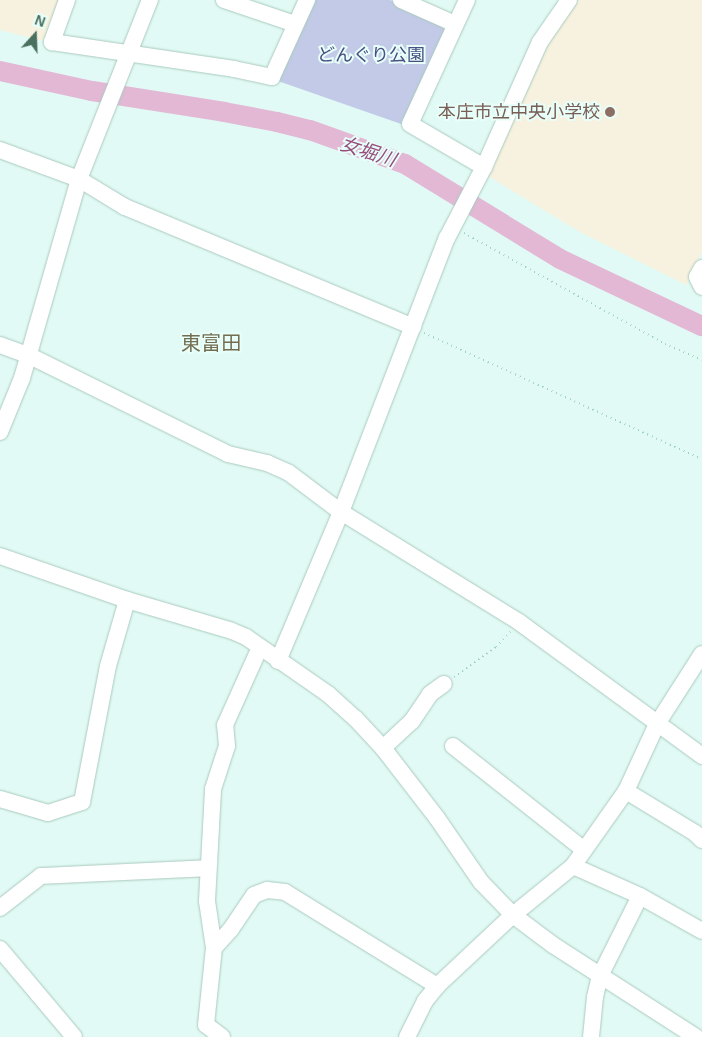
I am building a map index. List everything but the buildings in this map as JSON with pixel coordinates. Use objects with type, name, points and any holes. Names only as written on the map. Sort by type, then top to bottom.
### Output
[{"type":"street","points":[[67,0],[52,42],[127,60],[234,69],[272,77],[306,0]]},
{"type":"street","points":[[0,432],[12,404],[28,355],[78,179],[150,0]]},
{"type":"street","points":[[224,0],[295,24]]},
{"type":"street","points":[[401,0],[455,24]]},
{"type":"street","points":[[467,0],[410,124],[481,172]]},
{"type":"street","points":[[278,661],[341,512],[453,227],[481,172],[540,42],[569,0]]},
{"type":"street","points":[[0,150],[78,179],[125,208],[413,328]]},
{"type":"street","points":[[702,268],[697,277],[702,287]]},
{"type":"street","points":[[0,345],[28,355],[228,454],[267,463],[289,473],[341,512],[519,622],[702,756]]},
{"type":"street","points":[[1,562],[232,631],[260,647],[328,694],[355,718],[382,748],[437,818],[481,882],[513,915],[600,976],[697,1037],[702,1028]]},
{"type":"street","points":[[0,799],[48,813],[82,802],[108,666],[127,600]]},
{"type":"street","points":[[222,1037],[206,1025],[214,948],[207,900],[213,789],[227,746],[225,725],[260,647]]},
{"type":"street","points":[[407,1037],[425,1001],[437,986],[513,915],[573,866],[626,791],[657,724],[700,664]]},
{"type":"street","points":[[382,748],[412,721],[430,694],[444,684]]},
{"type":"street","points":[[453,746],[584,850]]},
{"type":"street","points":[[626,791],[695,833],[702,840]]},
{"type":"street","points":[[573,866],[640,896],[702,931]]},
{"type":"street","points":[[0,908],[41,876],[208,868]]},
{"type":"street","points":[[214,948],[231,929],[254,894],[267,890],[285,892],[437,986]]},
{"type":"street","points":[[591,1037],[595,996],[600,976],[640,896]]},
{"type":"street","points":[[0,949],[74,1037]]},
{"type":"path","points":[[453,227],[664,344],[702,360]]},
{"type":"path","points":[[413,328],[702,459]]},
{"type":"path","points":[[444,684],[496,647],[519,622]]},
{"type":"shaded area","points":[[0,0],[63,0],[47,42],[0,30]]},
{"type":"shaded area","name":"本庄市立中央小学校","points":[[577,0],[702,0],[702,252],[686,285],[580,232],[488,176],[546,49]]},
{"type":"green space","name":"どんぐり公園","points":[[314,0],[390,0],[445,24],[447,27],[404,125],[278,81]]},
{"type":"waterway","name":"女堀川","points":[[0,71],[92,91],[277,122],[310,130],[405,164],[560,259],[702,326]]},
{"type":"place","name":"本庄市立中央小学校","points":[[610,112]]},
{"type":"district","name":"東富田","points":[[211,343]]}]
